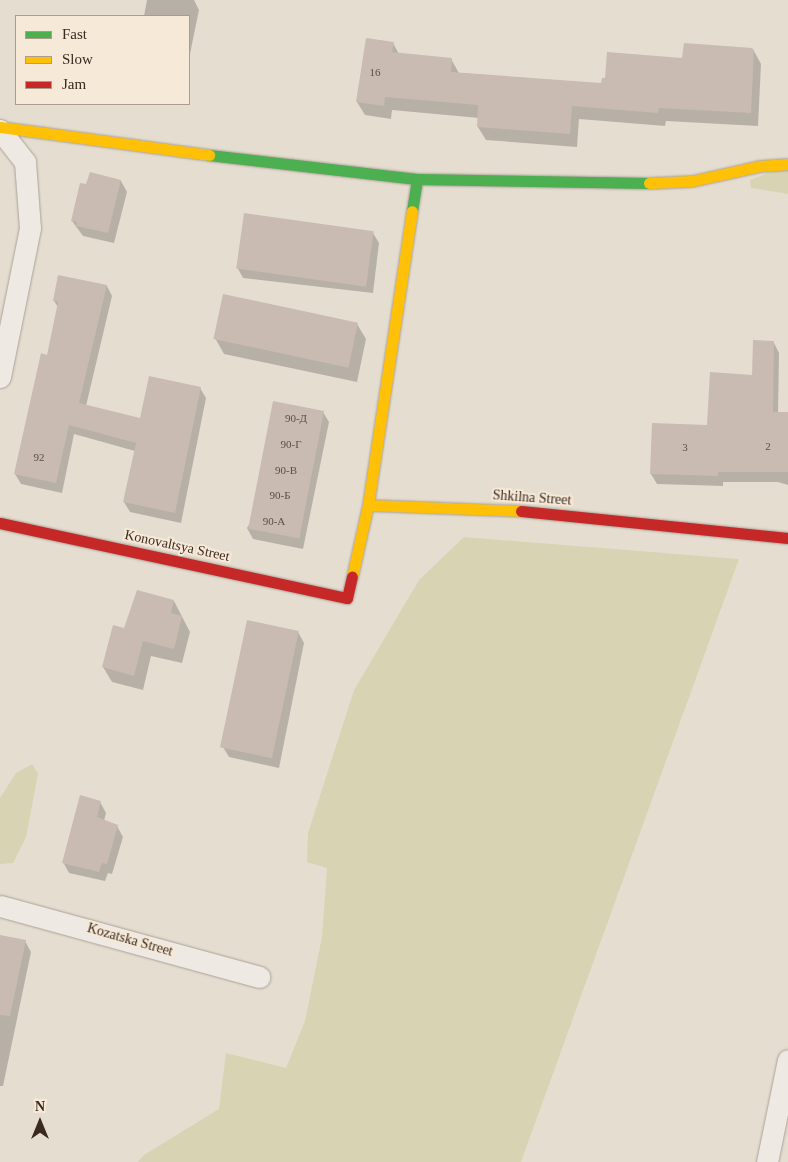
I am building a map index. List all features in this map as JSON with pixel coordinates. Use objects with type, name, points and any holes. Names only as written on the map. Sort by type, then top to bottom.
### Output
[{"type":"street","points":[[0,128],[348,173],[417,179],[663,183],[692,181],[760,166],[788,164]]},
{"type":"street","points":[[0,128],[25,162],[30,228],[0,377]]},
{"type":"street","points":[[368,505],[417,179]]},
{"type":"street","name":"Shkilna Street","points":[[368,505],[529,510],[788,538]]},
{"type":"street","name":"Konovaltsya Street","points":[[0,523],[347,598],[368,505]]},
{"type":"street","name":"Kozatska Street","points":[[0,906],[259,977]]},
{"type":"street","points":[[767,1162],[784,1096],[788,1060]]},
{"type":"shaded area","points":[[788,166],[788,194],[751,188],[750,180]]},
{"type":"shaded area","points":[[464,537],[739,559],[521,1162],[138,1162],[144,1155],[219,1109],[226,1053],[286,1068],[305,1021],[322,937],[327,868],[307,862],[308,833],[354,690],[419,580]]},
{"type":"shaded area","points":[[32,764],[38,774],[26,837],[13,863],[0,864],[0,798],[16,773]]},
{"type":"building","points":[[366,38],[394,42],[392,52],[452,58],[451,72],[601,83],[602,78],[605,78],[607,52],[682,58],[684,43],[752,48],[754,50],[751,113],[659,108],[658,113],[572,106],[570,134],[477,127],[478,105],[385,97],[384,106],[356,102]]},
{"type":"building","points":[[90,172],[121,180],[108,233],[76,226],[77,222],[71,221],[80,183],[86,184]]},
{"type":"building","points":[[244,213],[374,231],[366,287],[236,268]]},
{"type":"building","points":[[58,275],[107,285],[79,403],[140,418],[149,376],[201,387],[175,513],[123,502],[136,443],[69,425],[56,483],[14,474],[41,353],[47,355],[58,302],[53,301]]},
{"type":"building","points":[[223,294],[358,323],[348,368],[213,339]]},
{"type":"building","points":[[753,340],[774,341],[773,412],[788,412],[788,472],[718,472],[718,476],[650,474],[652,423],[707,425],[710,372],[752,375]]},
{"type":"building","points":[[273,401],[324,411],[299,539],[248,529]]},
{"type":"building","points":[[137,590],[174,600],[171,613],[182,616],[174,649],[143,641],[134,676],[102,667],[113,625],[124,628]]},
{"type":"building","points":[[247,620],[299,631],[272,758],[220,747]]},
{"type":"building","points":[[80,795],[101,801],[97,817],[118,825],[107,864],[102,863],[99,872],[62,863]]},
{"type":"building","points":[[0,935],[26,940],[10,1016],[0,1015]]},
{"type":"traffic: fast","points":[[209,155],[417,179]]},
{"type":"traffic: fast","points":[[412,211],[417,179],[649,183]]},
{"type":"traffic: slow","points":[[0,127],[209,155]]},
{"type":"traffic: slow","points":[[649,183],[692,181],[760,166],[788,164]]},
{"type":"traffic: slow","points":[[368,505],[412,211]]},
{"type":"traffic: slow","points":[[352,577],[368,505],[521,511]]},
{"type":"traffic: jam","points":[[521,511],[788,538]]},
{"type":"traffic: jam","points":[[0,523],[347,598],[352,577]]}]
